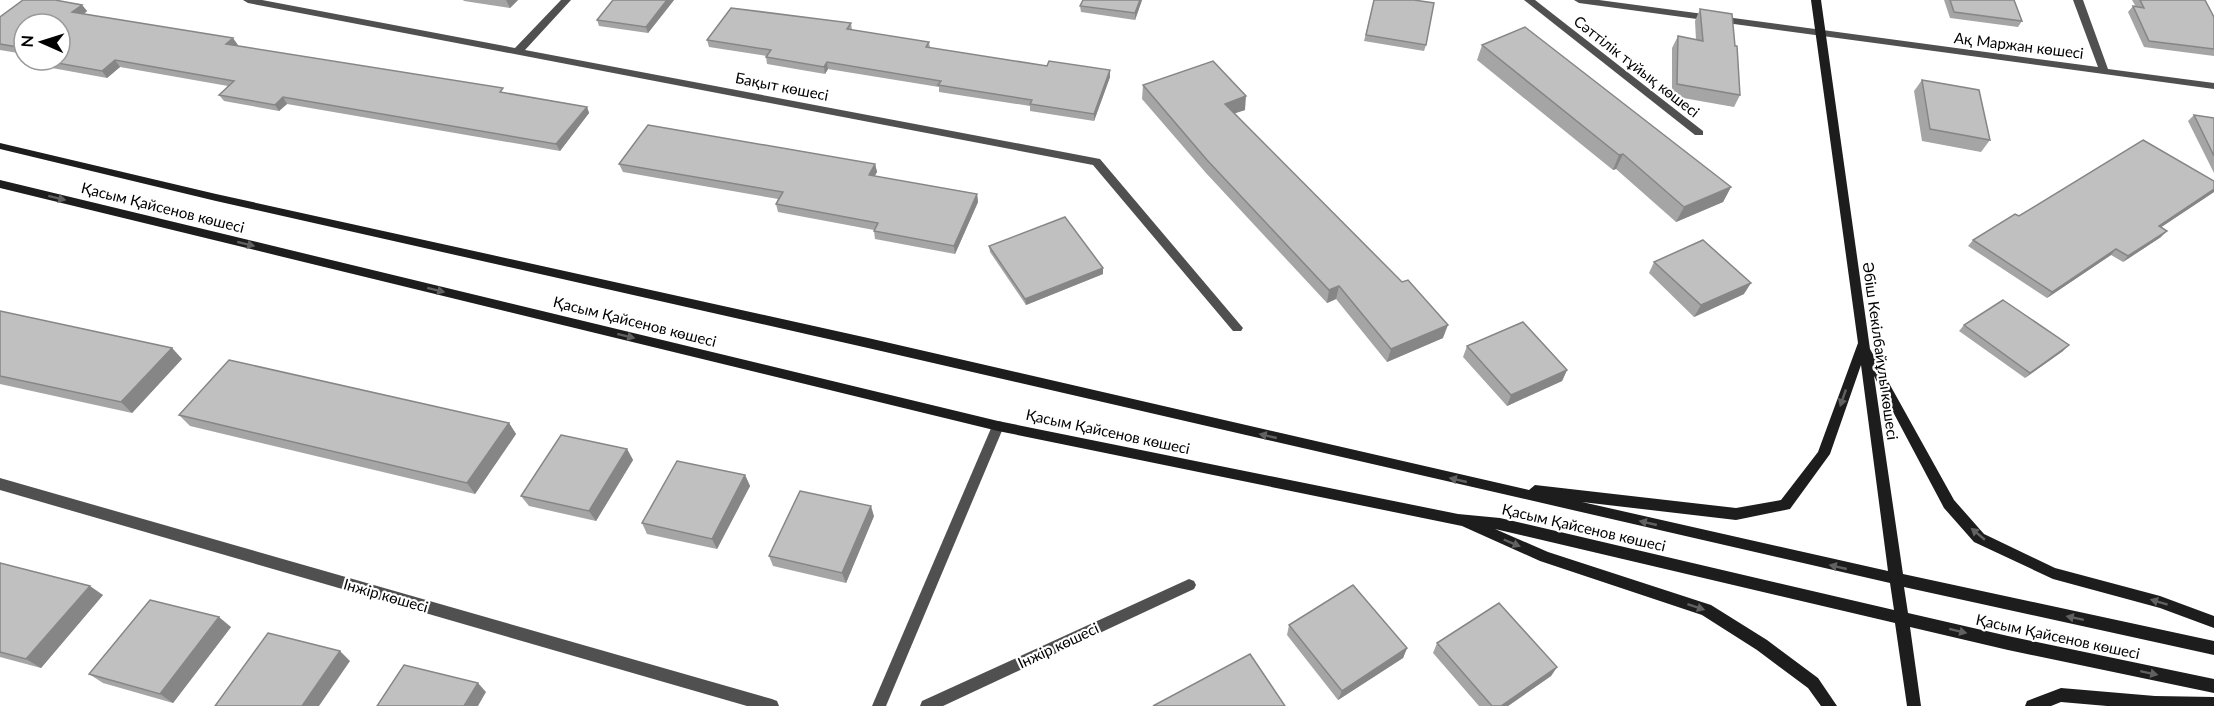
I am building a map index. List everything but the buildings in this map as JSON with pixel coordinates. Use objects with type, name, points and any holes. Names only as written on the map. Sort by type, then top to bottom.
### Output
[{"type":"street","name":"Бақыт көшесі","points":[[248,0],[1096,162],[1237,328]]},
{"type":"street","points":[[519,50],[566,0]]},
{"type":"street","name":"Сәттілік тұйық көшесі","points":[[1529,0],[1699,133]]},
{"type":"street","name":"Ақ Маржан көшесі","points":[[1579,0],[2214,86]]},
{"type":"street","name":"Әбіш Кекілбайұлы көшесі","points":[[1816,0],[1914,706]]},
{"type":"street","points":[[2078,0],[2104,71]]},
{"type":"street","name":"Қасым Қайсенов көшесі","points":[[0,146],[208,197],[860,341],[1483,485],[2214,648]]},
{"type":"street","name":"Қасым Қайсенов көшесі","points":[[0,184],[998,426],[1458,520],[1500,524],[1854,608],[1902,616],[2008,643],[2214,686]]},
{"type":"street","points":[[1483,485],[1736,514],[1785,505],[1824,454],[1862,343]]},
{"type":"street","points":[[1862,343],[1949,504],[1979,538],[2053,573],[2160,602],[2214,622]]},
{"type":"street","points":[[879,706],[998,426]]},
{"type":"street","name":"Інжір көшесі","points":[[0,484],[772,706]]},
{"type":"street","points":[[1458,520],[1545,557],[1706,610],[1762,645],[1813,683],[1830,706]]},
{"type":"street","name":"Інжір көшесі","points":[[927,706],[1188,585]]},
{"type":"street","points":[[2032,706],[2061,695],[2155,703],[2214,704]]}]
